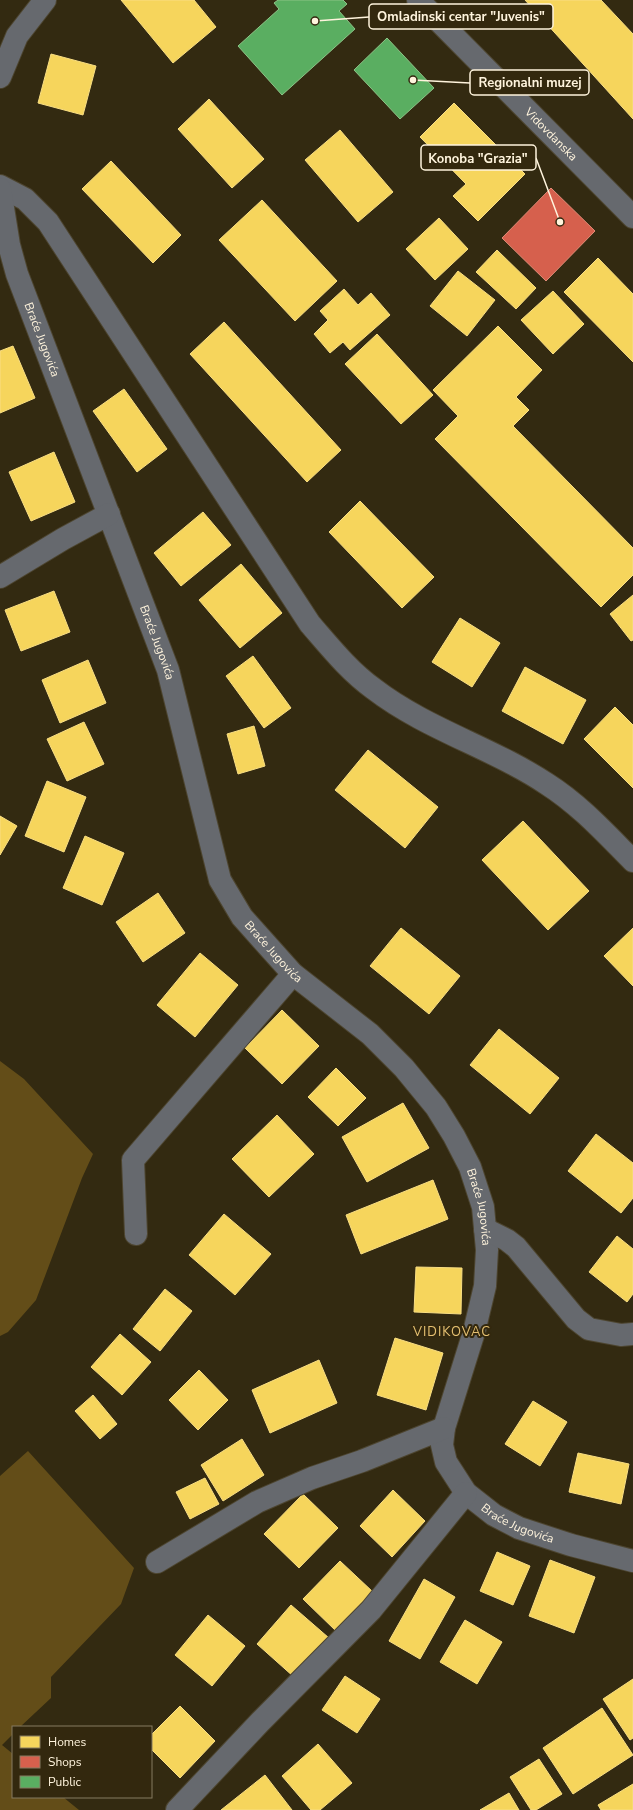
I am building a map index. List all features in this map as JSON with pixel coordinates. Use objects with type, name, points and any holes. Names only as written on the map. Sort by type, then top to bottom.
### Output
[{"type":"street","points":[[0,77],[17,36],[46,0]]},
{"type":"street","name":"Vidovdanska","points":[[418,0],[633,217]]},
{"type":"street","points":[[0,187],[26,199],[48,222],[310,624],[352,671],[375,690],[406,710],[516,766],[547,784],[574,803],[633,861]]},
{"type":"street","name":"Braće Jugovića","points":[[0,187],[3,230],[17,274],[168,670],[220,880],[242,917],[293,974],[370,1034],[404,1068],[436,1107],[454,1136],[470,1167],[483,1207],[487,1250],[485,1286],[474,1332],[444,1428],[442,1445],[446,1462],[466,1493],[494,1515],[519,1528],[571,1545],[633,1561]]},
{"type":"street","points":[[0,577],[63,539],[109,514]]},
{"type":"street","points":[[136,1234],[133,1160],[293,974]]},
{"type":"street","points":[[485,1229],[507,1240],[516,1247],[576,1319],[589,1329],[621,1335],[633,1334]]},
{"type":"street","points":[[157,1562],[257,1502],[312,1478],[362,1461],[444,1428]]},
{"type":"street","points":[[177,1810],[260,1722],[371,1610],[466,1493]]},
{"type":"shaded area","points":[[0,1061],[24,1079],[93,1154],[82,1178],[36,1300],[8,1332],[0,1336]]},
{"type":"shaded area","points":[[28,1451],[134,1568],[121,1604],[51,1677],[51,1698],[21,1726],[12,1726],[12,1735],[2,1745],[12,1753],[12,1798],[64,1798],[79,1810],[0,1810],[0,1476]]},
{"type":"building: Homes","points":[[121,0],[194,0],[216,27],[173,63]]},
{"type":"building: Homes","points":[[525,0],[601,0],[633,34],[633,119]]},
{"type":"building: Homes","points":[[51,54],[96,66],[83,115],[38,103]]},
{"type":"building: Homes","points":[[209,99],[264,159],[232,188],[178,129]]},
{"type":"building: Homes","points":[[454,103],[525,174],[478,221],[453,196],[466,184],[420,137]]},
{"type":"building: Homes","points":[[340,130],[393,192],[358,222],[305,160]]},
{"type":"building: Homes","points":[[111,161],[181,235],[153,263],[82,189]]},
{"type":"building: Homes","points":[[262,200],[337,281],[295,321],[219,240]]},
{"type":"building: Homes","points":[[439,218],[468,249],[435,280],[406,249]]},
{"type":"building: Homes","points":[[497,250],[536,288],[516,309],[476,272]]},
{"type":"building: Homes","points":[[598,258],[633,294],[633,362],[564,292]]},
{"type":"building: Homes","points":[[458,271],[495,300],[467,336],[430,306]]},
{"type":"building: Homes","points":[[344,289],[358,305],[371,293],[390,315],[350,350],[343,342],[330,353],[314,334],[328,320],[320,311]]},
{"type":"building: Homes","points":[[553,291],[584,324],[553,354],[521,320]]},
{"type":"building: Homes","points":[[224,322],[341,450],[307,482],[190,354]]},
{"type":"building: Homes","points":[[498,326],[542,370],[516,397],[529,410],[513,426],[633,548],[633,575],[601,607],[435,439],[458,416],[433,390]]},
{"type":"building: Homes","points":[[377,334],[433,395],[401,424],[345,364]]},
{"type":"building: Homes","points":[[13,346],[35,398],[0,413],[0,351]]},
{"type":"building: Homes","points":[[124,389],[167,449],[137,472],[93,411]]},
{"type":"building: Homes","points":[[54,452],[75,502],[31,521],[9,472]]},
{"type":"building: Homes","points":[[360,501],[434,577],[402,608],[329,532]]},
{"type":"building: Homes","points":[[203,512],[231,545],[181,586],[154,553]]},
{"type":"building: Homes","points":[[241,564],[282,613],[240,648],[199,600]]},
{"type":"building: Homes","points":[[54,591],[70,632],[21,651],[5,610]]},
{"type":"building: Homes","points":[[633,595],[633,640],[631,641],[610,614]]},
{"type":"building: Homes","points":[[460,618],[500,643],[472,687],[432,662]]},
{"type":"building: Homes","points":[[253,656],[291,708],[264,728],[226,676]]},
{"type":"building: Homes","points":[[88,660],[106,703],[60,723],[42,680]]},
{"type":"building: Homes","points":[[525,667],[586,700],[563,744],[502,711]]},
{"type":"building: Homes","points":[[615,707],[633,725],[633,788],[584,739]]},
{"type":"building: Homes","points":[[84,722],[104,764],[67,781],[47,739]]},
{"type":"building: Homes","points":[[254,726],[265,766],[238,774],[227,734]]},
{"type":"building: Homes","points":[[368,750],[438,807],[405,848],[335,790]]},
{"type":"building: Homes","points":[[47,781],[86,797],[64,852],[25,836]]},
{"type":"building: Homes","points":[[0,816],[17,826],[0,855]]},
{"type":"building: Homes","points":[[523,821],[589,891],[548,930],[482,860]]},
{"type":"building: Homes","points":[[85,836],[124,853],[102,905],[63,888]]},
{"type":"building: Homes","points":[[158,893],[185,933],[143,962],[116,922]]},
{"type":"building: Homes","points":[[401,928],[460,976],[429,1014],[370,966]]},
{"type":"building: Homes","points":[[633,928],[633,986],[604,956]]},
{"type":"building: Homes","points":[[200,953],[238,985],[195,1037],[157,1005]]},
{"type":"building: Homes","points":[[282,1010],[319,1046],[282,1084],[245,1048]]},
{"type":"building: Homes","points":[[499,1029],[559,1078],[530,1114],[470,1065]]},
{"type":"building: Homes","points":[[336,1068],[366,1098],[338,1126],[308,1097]]},
{"type":"building: Homes","points":[[403,1103],[429,1148],[367,1182],[342,1137]]},
{"type":"building: Homes","points":[[277,1115],[314,1154],[269,1197],[232,1159]]},
{"type":"building: Homes","points":[[596,1134],[633,1163],[633,1198],[621,1213],[568,1171]]},
{"type":"building: Homes","points":[[433,1180],[448,1219],[361,1254],[346,1215]]},
{"type":"building: Homes","points":[[224,1214],[271,1254],[235,1295],[189,1255]]},
{"type":"building: Homes","points":[[617,1236],[633,1249],[633,1294],[627,1302],[589,1272]]},
{"type":"building: Homes","points":[[416,1267],[462,1268],[461,1314],[414,1312]]},
{"type":"building: Homes","points":[[165,1289],[192,1311],[160,1351],[133,1329]]},
{"type":"building: Homes","points":[[120,1334],[151,1362],[122,1395],[91,1367]]},
{"type":"building: Homes","points":[[395,1338],[443,1353],[426,1410],[377,1395]]},
{"type":"building: Homes","points":[[319,1360],[337,1403],[270,1433],[252,1390]]},
{"type":"building: Homes","points":[[199,1370],[228,1400],[198,1430],[169,1400]]},
{"type":"building: Homes","points":[[93,1395],[117,1424],[100,1439],[75,1411]]},
{"type":"building: Homes","points":[[533,1401],[567,1422],[540,1466],[505,1444]]},
{"type":"building: Homes","points":[[242,1439],[264,1475],[223,1501],[201,1465]]},
{"type":"building: Homes","points":[[578,1453],[629,1464],[621,1504],[569,1492]]},
{"type":"building: Homes","points":[[205,1478],[219,1504],[190,1519],[176,1492]]},
{"type":"building: Homes","points":[[393,1490],[425,1521],[392,1557],[360,1526]]},
{"type":"building: Homes","points":[[303,1494],[338,1528],[299,1568],[264,1534]]},
{"type":"building: Homes","points":[[497,1552],[530,1566],[513,1605],[480,1591]]},
{"type":"building: Homes","points":[[550,1560],[595,1577],[574,1633],[529,1616]]},
{"type":"building: Homes","points":[[340,1561],[373,1592],[336,1631],[303,1599]]},
{"type":"building: Homes","points":[[424,1579],[455,1597],[420,1659],[389,1641]]},
{"type":"building: Homes","points":[[291,1605],[329,1638],[294,1677],[257,1644]]},
{"type":"building: Homes","points":[[208,1615],[245,1646],[212,1686],[175,1655]]},
{"type":"building: Homes","points":[[465,1620],[502,1642],[477,1684],[440,1662]]},
{"type":"building: Homes","points":[[345,1676],[380,1699],[357,1733],[322,1710]]},
{"type":"building: Homes","points":[[633,1679],[633,1738],[630,1740],[603,1699]]},
{"type":"building: Homes","points":[[180,1706],[215,1741],[180,1778],[152,1750],[152,1734]]},
{"type":"building: Homes","points":[[602,1708],[633,1755],[573,1794],[543,1748]]},
{"type":"building: Homes","points":[[318,1744],[352,1783],[320,1810],[311,1810],[282,1776]]},
{"type":"building: Homes","points":[[539,1759],[562,1794],[536,1810],[531,1810],[510,1777]]},
{"type":"building: Homes","points":[[265,1775],[292,1810],[221,1810]]},
{"type":"building: Homes","points":[[633,1784],[633,1810],[601,1810],[598,1805]]},
{"type":"building: Homes","points":[[509,1793],[519,1810],[480,1810]]},
{"type":"building: Shops","points":[[551,188],[595,231],[546,281],[502,238]]},
{"type":"building: Public","points":[[278,0],[343,0],[347,4],[339,11],[355,29],[282,95],[238,46],[279,9],[274,3]]},
{"type":"building: Public","points":[[387,38],[434,88],[400,119],[354,70]]},
{"type":"place","name":"Omladinski centar \"Juvenis\"","points":[[315,21]]},
{"type":"place","name":"Regionalni muzej","points":[[413,80]]},
{"type":"place","name":"Konoba \"Grazia\"","points":[[560,222]]},
{"type":"district","name":"VIDIKOVAC","points":[[452,1332]]}]
